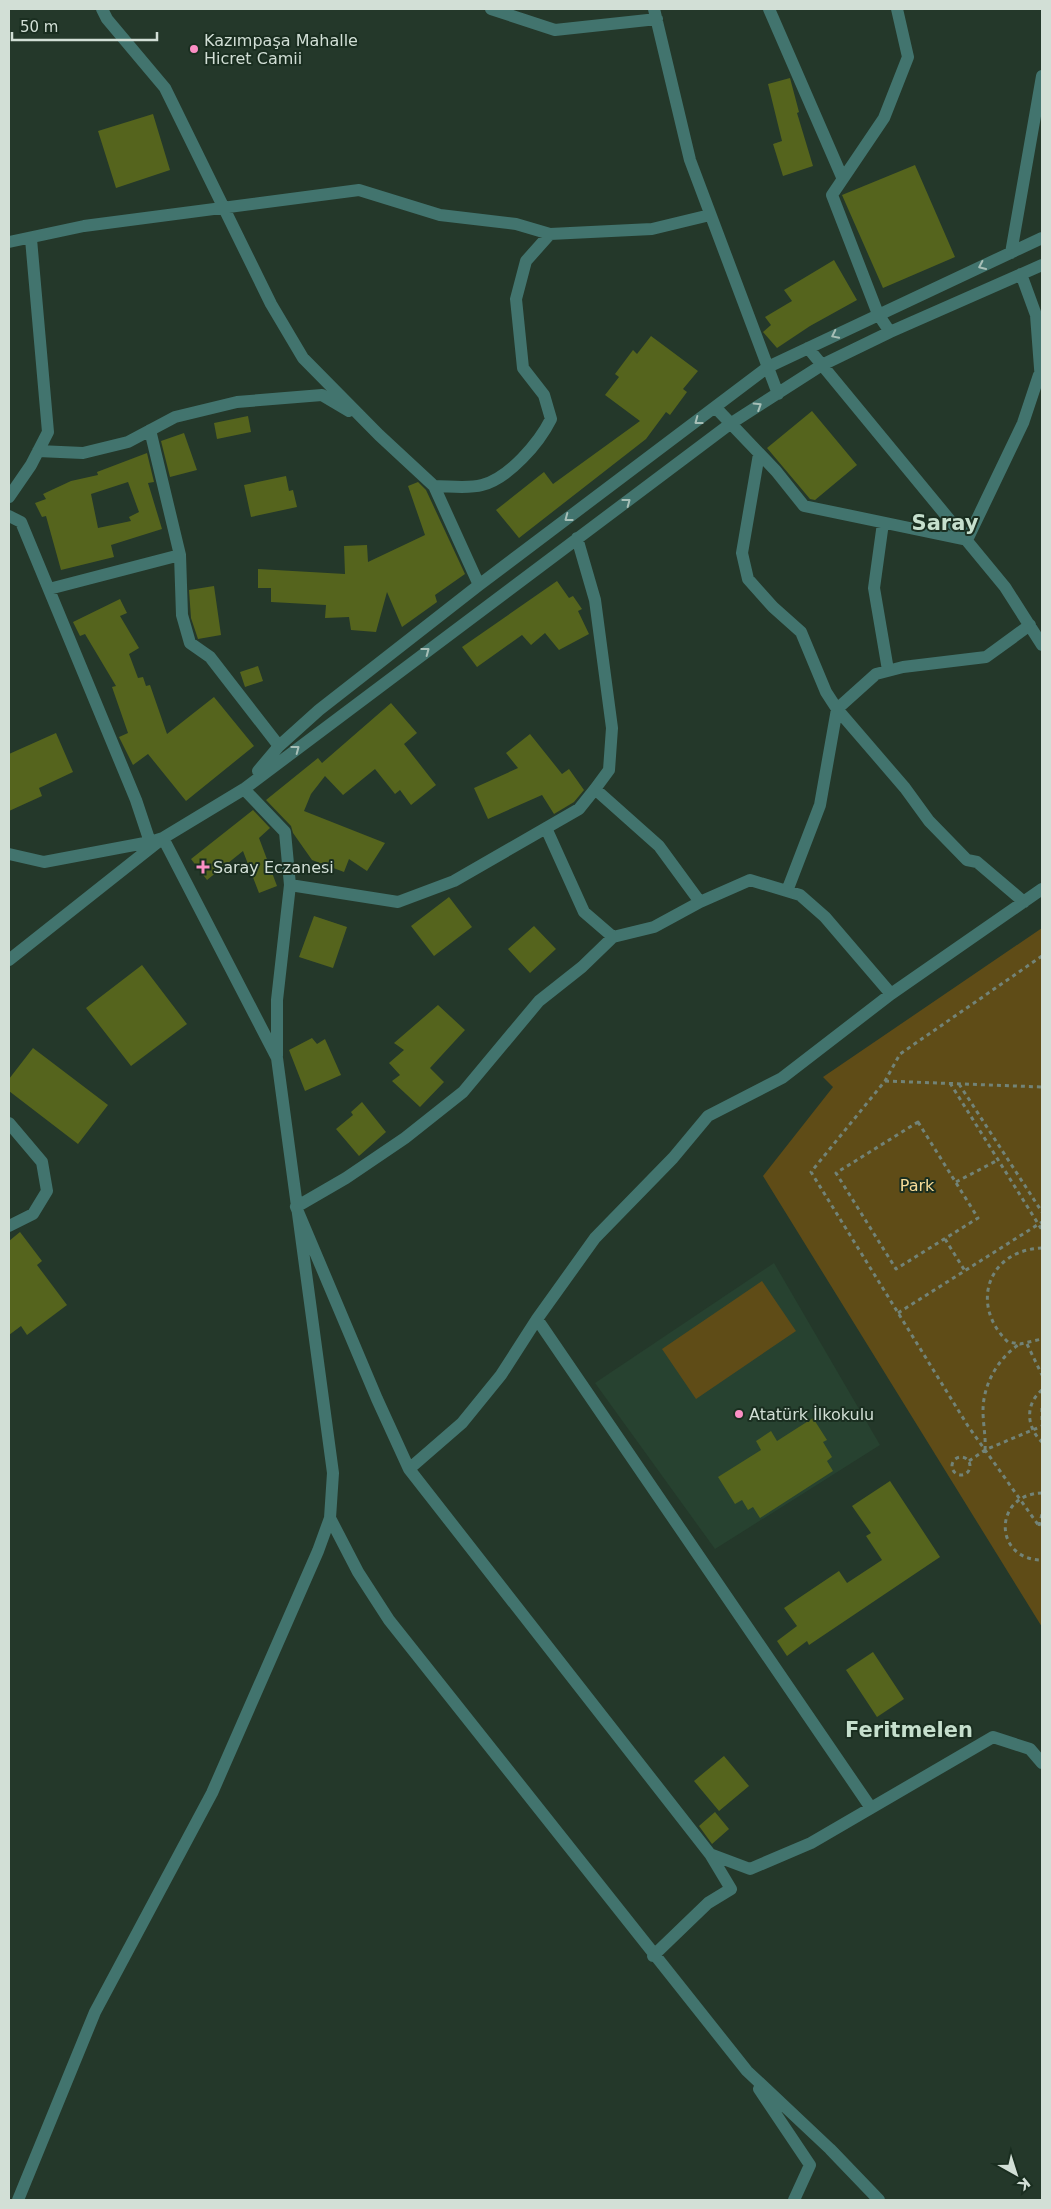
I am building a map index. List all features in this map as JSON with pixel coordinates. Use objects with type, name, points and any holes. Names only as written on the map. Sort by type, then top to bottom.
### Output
[{"type":"street","points":[[102,9],[107,19],[165,88],[272,304],[303,358],[364,420],[434,486],[479,585]]},
{"type":"street","points":[[491,9],[555,30],[656,14],[690,160],[778,394]]},
{"type":"street","points":[[769,9],[842,177]]},
{"type":"street","points":[[890,332],[878,314],[832,195],[842,177],[884,118],[908,57],[897,9]]},
{"type":"street","points":[[1010,253],[1042,76]]},
{"type":"street","points":[[9,242],[84,226],[359,190],[440,215],[516,224],[550,234],[652,229],[710,215]]},
{"type":"street","points":[[434,486],[482,485],[514,468],[544,433],[551,419],[544,395],[523,368],[516,299],[526,261],[550,234]]},
{"type":"street","points":[[9,497],[48,432],[31,238]]},
{"type":"street","points":[[244,789],[279,746],[319,710],[479,585],[768,367],[1042,238]]},
{"type":"street","points":[[9,960],[163,838],[244,789],[730,424],[822,365],[890,332],[1042,265]]},
{"type":"street","points":[[967,540],[1041,381],[1036,315],[1021,274]]},
{"type":"street","points":[[808,348],[1005,587],[1042,645]]},
{"type":"street","points":[[38,451],[83,453],[128,442],[175,418],[238,402],[322,394],[364,420]]},
{"type":"street","points":[[715,407],[804,506],[967,540]]},
{"type":"street","points":[[150,430],[180,555],[182,615],[190,643],[210,657],[279,746]]},
{"type":"street","points":[[759,454],[742,553],[748,579],[773,607],[801,632],[826,692],[837,709],[905,788],[929,821],[967,860],[977,862],[1024,902]]},
{"type":"street","points":[[9,516],[22,522],[136,800],[150,842]]},
{"type":"street","points":[[883,523],[874,588],[888,670]]},
{"type":"street","points":[[290,885],[398,902],[454,881],[578,809],[595,789],[609,770],[612,728],[595,600],[578,538]]},
{"type":"street","points":[[49,589],[180,555]]},
{"type":"street","points":[[787,891],[820,805],[837,709],[876,674],[888,670],[986,656],[1030,625]]},
{"type":"street","points":[[18,2200],[95,2012],[212,1793],[318,1551],[330,1518],[333,1473],[277,1058],[277,1000],[290,885],[285,832],[244,789]]},
{"type":"street","points":[[595,789],[659,846],[700,902]]},
{"type":"street","points":[[546,828],[584,912],[613,937]]},
{"type":"street","points":[[9,854],[44,862],[163,838]]},
{"type":"street","points":[[163,838],[277,1058]]},
{"type":"street","points":[[296,1207],[346,1178],[405,1138],[463,1092],[539,1001],[582,967],[613,937],[654,927],[700,902],[750,880],[800,895],[825,917],[891,994]]},
{"type":"street","points":[[409,1469],[462,1423],[501,1375],[537,1319],[595,1238],[673,1158],[708,1116],[782,1078],[891,994],[1042,889]]},
{"type":"street","points":[[9,1123],[42,1162],[47,1191],[32,1214],[9,1226]]},
{"type":"street","points":[[296,1207],[377,1399],[409,1469],[710,1854],[731,1889],[708,1903],[653,1956]]},
{"type":"street","points":[[537,1319],[871,1808]]},
{"type":"street","points":[[330,1518],[358,1572],[389,1620],[653,1956],[746,2071],[810,2165],[794,2200]]},
{"type":"street","points":[[710,1854],[750,1869],[811,1843],[993,1737],[1030,1749],[1042,1764]]},
{"type":"street","points":[[746,2071],[830,2149],[880,2200]]},
{"type":"path","points":[[1040,1526],[1019,1500],[985,1450],[811,1172],[884,1081],[900,1054],[1042,956]]},
{"type":"path","points":[[884,1081],[1042,1087]]},
{"type":"path","points":[[950,1084],[1040,1223],[1042,1230]]},
{"type":"path","points":[[959,1084],[1042,1212]]},
{"type":"path","points":[[918,1122],[978,1218],[945,1239],[896,1269],[836,1173],[918,1122]]},
{"type":"path","points":[[956,1182],[998,1160]]},
{"type":"path","points":[[898,1313],[1040,1223]]},
{"type":"path","points":[[945,1239],[965,1271]]},
{"type":"path","points":[[1042,1248],[1028,1249],[1014,1255],[996,1270],[990,1284],[986,1302],[992,1323],[1008,1342],[1020,1344],[1042,1339]]},
{"type":"path","points":[[1027,1343],[1042,1374]]},
{"type":"path","points":[[985,1450],[983,1410],[988,1386],[992,1374],[1004,1357],[1020,1344]]},
{"type":"path","points":[[1042,1390],[1031,1404],[1029,1421],[1032,1430],[1042,1442]]},
{"type":"path","points":[[1042,1408],[1042,1421]]},
{"type":"path","points":[[969,1461],[985,1450],[1042,1426]]},
{"type":"path","points":[[959,1457],[969,1461],[970,1467],[968,1472],[958,1474],[953,1470],[954,1460],[959,1457]]},
{"type":"path","points":[[1042,1493],[1033,1493],[1019,1500],[1009,1511],[1005,1521],[1009,1542],[1023,1556],[1042,1560]]},
{"type":"path","points":[[1040,1526],[1042,1514]]},
{"type":"shaded area","name":"Atatürk İlkokulu","points":[[774,1263],[880,1445],[715,1549],[595,1383]]},
{"type":"green space","name":"Park","points":[[1042,928],[1042,1627],[763,1176],[833,1087],[823,1077]]},
{"type":"green space","points":[[762,1281],[796,1331],[696,1399],[662,1349]]},
{"type":"building","points":[[790,78],[799,112],[797,113],[813,166],[783,176],[773,144],[782,141],[768,84]]},
{"type":"building","points":[[153,114],[170,170],[116,188],[98,131]]},
{"type":"building","points":[[915,165],[955,257],[883,288],[842,195]]},
{"type":"building","points":[[834,260],[857,300],[810,326],[777,348],[763,332],[771,325],[765,317],[792,301],[784,290]]},
{"type":"building","points":[[651,336],[698,371],[683,389],[687,392],[670,415],[666,412],[646,439],[519,538],[496,510],[544,472],[553,484],[640,421],[605,395],[619,377],[615,374],[633,350],[637,354]]},
{"type":"building","points":[[812,411],[857,465],[815,500],[810,499],[767,448]]},
{"type":"building","points":[[248,416],[251,432],[217,439],[214,423]]},
{"type":"building","points":[[184,433],[197,470],[170,477],[161,441]]},
{"type":"building","points":[[147,453],[154,482],[148,483],[162,529],[111,545],[114,557],[61,570],[46,516],[42,517],[35,503],[46,499],[43,494],[71,481],[98,475],[97,472]],"holes":[[[128,482],[139,512],[129,517],[131,521],[98,528],[91,494]]]},
{"type":"building","points":[[286,476],[289,491],[293,490],[297,507],[251,517],[244,485]]},
{"type":"building","points":[[418,482],[426,490],[465,574],[435,595],[437,602],[402,627],[387,592],[376,632],[351,630],[349,617],[325,618],[326,605],[271,602],[271,588],[258,588],[258,569],[345,574],[344,546],[367,545],[368,562],[425,535],[408,486]]},
{"type":"building","points":[[557,581],[569,598],[573,596],[582,609],[578,611],[589,634],[559,650],[545,633],[531,645],[522,635],[477,667],[462,647]]},
{"type":"building","points":[[214,586],[221,635],[198,639],[191,618],[189,590]]},
{"type":"building","points":[[120,599],[127,613],[120,616],[139,648],[129,654],[138,678],[143,677],[146,686],[150,685],[167,734],[214,697],[254,746],[186,801],[148,754],[133,765],[119,737],[128,733],[112,687],[116,686],[85,634],[80,636],[73,622]]},
{"type":"building","points":[[258,666],[263,681],[245,687],[240,672]]},
{"type":"building","points":[[391,703],[417,733],[404,744],[436,785],[411,805],[400,790],[395,794],[375,769],[343,795],[325,776],[311,794],[304,811],[385,843],[367,871],[349,859],[344,872],[312,860],[293,833],[291,826],[266,800],[318,758],[322,763]]},
{"type":"building","points":[[56,733],[73,772],[39,788],[42,796],[9,811],[9,754]]},
{"type":"building","points":[[530,734],[562,774],[569,769],[584,790],[574,802],[554,814],[542,795],[488,819],[474,788],[518,768],[506,753]]},
{"type":"building","points":[[253,810],[270,828],[259,838],[277,886],[259,893],[243,851],[207,880],[191,859]]},
{"type":"building","points":[[449,897],[472,927],[434,956],[411,926]]},
{"type":"building","points":[[314,916],[347,927],[333,968],[299,957]]},
{"type":"building","points":[[534,926],[556,949],[530,973],[508,949]]},
{"type":"building","points":[[142,965],[187,1024],[131,1066],[86,1008]]},
{"type":"building","points":[[438,1005],[465,1030],[430,1068],[444,1082],[420,1107],[392,1081],[400,1075],[389,1063],[404,1050],[394,1043]]},
{"type":"building","points":[[312,1038],[317,1044],[325,1039],[341,1075],[305,1091],[289,1050]]},
{"type":"building","points":[[33,1048],[108,1105],[78,1144],[9,1091],[9,1079]]},
{"type":"building","points":[[362,1102],[386,1132],[359,1156],[336,1129],[353,1115],[351,1112]]},
{"type":"building","points":[[20,1232],[42,1261],[37,1265],[67,1305],[27,1335],[21,1326],[9,1335],[9,1241]]},
{"type":"building","points":[[813,1418],[827,1440],[823,1442],[832,1457],[827,1461],[833,1471],[760,1518],[753,1507],[748,1510],[742,1500],[735,1504],[718,1477],[761,1450],[756,1441],[771,1431],[777,1441]]},
{"type":"building","points":[[890,1481],[940,1557],[809,1645],[807,1641],[787,1656],[777,1641],[797,1626],[784,1608],[839,1571],[847,1583],[882,1560],[866,1536],[871,1533],[852,1506]]},
{"type":"building","points":[[873,1652],[904,1699],[877,1717],[846,1670]]},
{"type":"building","points":[[724,1756],[749,1786],[719,1811],[694,1781]]},
{"type":"building","points":[[715,1812],[729,1829],[712,1844],[699,1826]]},
{"type":"place","name":"Kazımpaşa Mahalle Hicret Camii","points":[[194,49]]},
{"type":"place","name":"Saray Eczanesi","points":[[203,867]]},
{"type":"place","name":"Atatürk İlkokulu","points":[[739,1414]]},
{"type":"district","name":"Saray","points":[[945,523]]},
{"type":"district","name":"Feritmelen","points":[[909,1730]]}]
